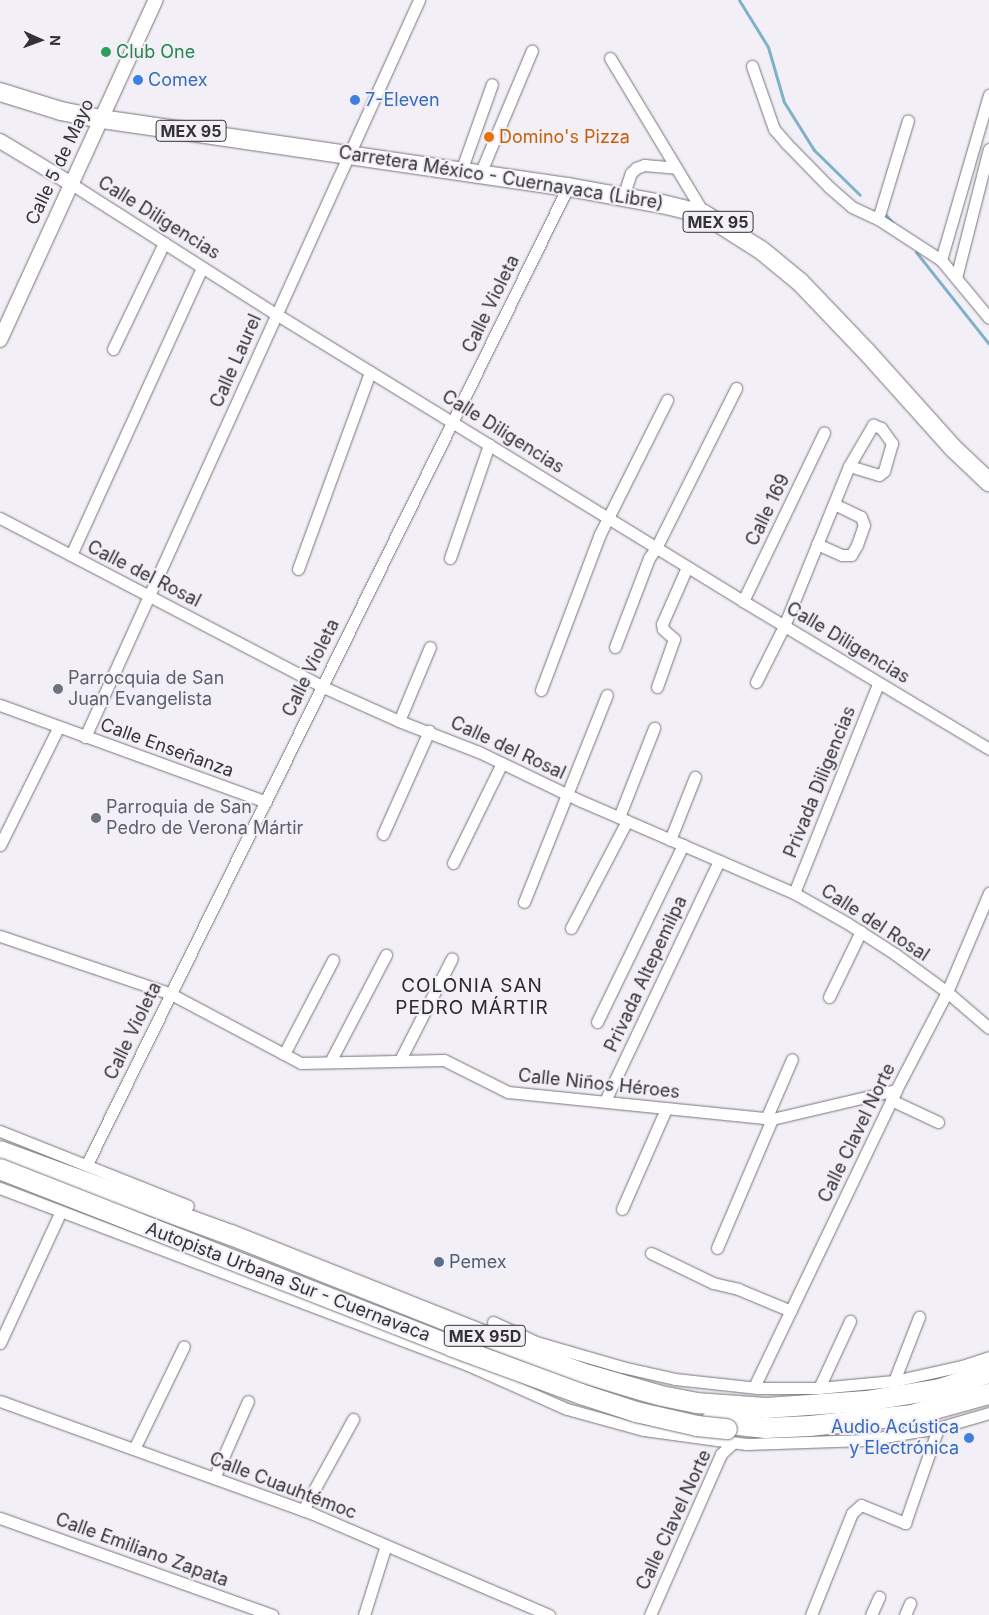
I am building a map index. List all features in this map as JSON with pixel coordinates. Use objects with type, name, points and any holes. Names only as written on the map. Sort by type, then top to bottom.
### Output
[{"type":"highway","name":"MEX 95D","points":[[0,1151],[231,1235],[582,1373],[696,1403],[766,1408],[866,1402],[940,1389],[989,1373]]},
{"type":"highway","name":"Autopista Urbana Sur - Cuernavaca","points":[[0,1162],[544,1367],[602,1387],[660,1403],[752,1415],[847,1415],[906,1408],[989,1387]]},
{"type":"highway","name":"MEX 95D","points":[[0,1170],[312,1284],[402,1323],[471,1358],[650,1412],[766,1428],[810,1426],[912,1415],[989,1394]]},
{"type":"highway","name":"Autopista Urbana Sur - Cuernavaca","points":[[0,1170],[452,1346],[581,1394],[636,1412],[697,1426],[763,1433],[820,1432],[873,1428],[929,1418],[989,1402]]},
{"type":"highway","points":[[188,1206],[213,1215],[231,1235]]},
{"type":"main road","name":"Carretera México - Cuernavaca (Libre)","points":[[0,92],[61,111],[101,119],[349,153],[568,187],[704,214],[761,250],[800,282],[866,351],[953,448],[989,482]]},
{"type":"street","name":"Calle 5 de Mayo","points":[[0,340],[70,183],[156,0]]},
{"type":"street","name":"Calle Laurel","points":[[85,738],[419,0]]},
{"type":"street","points":[[480,174],[532,50]]},
{"type":"street","points":[[610,58],[704,214]]},
{"type":"street","points":[[752,66],[774,129],[829,187],[852,207],[878,219],[941,260],[989,318]]},
{"type":"street","points":[[461,171],[492,84]]},
{"type":"street","points":[[941,260],[987,109],[989,95]]},
{"type":"street","points":[[878,219],[908,120]]},
{"type":"street","name":"Calle Diligencias","points":[[0,141],[743,602],[989,749]]},
{"type":"street","points":[[956,278],[989,149]]},
{"type":"street","points":[[969,163],[984,168]]},
{"type":"street","points":[[623,197],[632,172],[636,168],[644,165],[676,168]]},
{"type":"street","name":"Calle Violeta","points":[[87,1164],[568,187]]},
{"type":"street","points":[[956,208],[972,213]]},
{"type":"street","points":[[113,349],[164,243]]},
{"type":"street","points":[[71,555],[202,267]]},
{"type":"street","points":[[298,568],[370,372]]},
{"type":"street","points":[[615,647],[649,558],[656,548],[736,388]]},
{"type":"street","points":[[541,690],[607,518],[667,400]]},
{"type":"street","name":"Calle 169","points":[[743,602],[824,433]]},
{"type":"street","points":[[450,558],[489,445]]},
{"type":"street","points":[[756,682],[784,626],[849,466]]},
{"type":"street","points":[[817,544],[842,555],[851,555],[857,545],[864,525],[861,517],[834,504]]},
{"type":"street","name":"Calle del Rosal","points":[[0,518],[321,686],[400,721],[429,731],[670,840],[794,893],[861,931],[947,992],[989,1028]]},
{"type":"street","points":[[657,687],[674,639],[663,629],[662,624],[687,567]]},
{"type":"street","points":[[400,721],[430,647]]},
{"type":"street","name":"Privada Diligencias","points":[[794,893],[878,684]]},
{"type":"street","points":[[524,902],[607,695]]},
{"type":"street","name":"Calle Enseñanza","points":[[0,705],[85,738],[266,802]]},
{"type":"street","points":[[0,845],[58,728]]},
{"type":"street","points":[[571,928],[623,819],[654,728]]},
{"type":"street","points":[[383,834],[429,731]]},
{"type":"street","points":[[453,863],[502,763]]},
{"type":"street","points":[[670,840],[695,777]]},
{"type":"street","points":[[597,1022],[683,845]]},
{"type":"street","name":"Privada Altepemilpa","points":[[605,1101],[719,861]]},
{"type":"street","name":"Calle Clavel Norte","points":[[754,1387],[894,1095],[947,992],[989,893]]},
{"type":"street","points":[[829,997],[861,931]]},
{"type":"street","name":"Calle Niños Héroes","points":[[0,936],[171,994],[301,1063],[444,1060],[508,1092],[769,1119],[894,1095]]},
{"type":"street","points":[[330,1062],[386,955]]},
{"type":"street","points":[[400,1060],[452,958]]},
{"type":"street","points":[[284,1054],[333,960]]},
{"type":"street","points":[[717,1248],[792,1059]]},
{"type":"street","points":[[894,1095],[938,1122]]},
{"type":"street","points":[[622,1209],[666,1108]]},
{"type":"street","points":[[0,1131],[87,1164],[188,1206]]},
{"type":"street","points":[[0,1188],[471,1358],[567,1410],[644,1430],[733,1443],[866,1440],[938,1428],[989,1413]]},
{"type":"street","points":[[0,1343],[60,1211]]},
{"type":"street","points":[[651,1253],[713,1283],[738,1288],[791,1311]]},
{"type":"street","points":[[894,1381],[919,1317]]},
{"type":"street","points":[[492,1322],[536,1342],[622,1367],[675,1380],[754,1387],[819,1388],[894,1381],[962,1366],[989,1356]]},
{"type":"street","points":[[819,1388],[850,1322]]},
{"type":"street","points":[[134,1449],[184,1346]]},
{"type":"street","name":"Calle Cuauhtémoc","points":[[0,1401],[303,1510],[549,1615]]},
{"type":"street","points":[[214,1478],[248,1401]]},
{"type":"street","points":[[303,1510],[353,1418]]},
{"type":"street","points":[[811,1615],[852,1513],[861,1505],[905,1522],[938,1428]]},
{"type":"street","name":"Calle Clavel Norte","points":[[650,1615],[721,1454],[733,1443]]},
{"type":"street","name":"Calle Emiliano Zapata","points":[[0,1518],[272,1615]]},
{"type":"street","points":[[364,1615],[386,1545]]},
{"type":"street","points":[[871,1615],[879,1597]]},
{"type":"street","points":[[905,1615],[910,1603]]},
{"type":"waterway","points":[[739,0],[768,47],[784,102],[814,150],[860,195]]},
{"type":"waterway","points":[[884,213],[893,223]]},
{"type":"waterway","points":[[916,252],[989,344]]},
{"type":"place","name":"Club One","points":[[106,52]]},
{"type":"place","name":"Comex","points":[[138,80]]},
{"type":"place","name":"7-Eleven","points":[[355,100]]},
{"type":"place","name":"Domino's Pizza","points":[[489,137]]},
{"type":"place","name":"Parrocquia de San Juan Evangelista","points":[[58,689]]},
{"type":"place","name":"Parroquia de San Pedro de Verona Mártir","points":[[96,818]]},
{"type":"place","name":"Pemex","points":[[439,1262]]},
{"type":"place","name":"Audio Acústica y Electrónica","points":[[969,1438]]},
{"type":"district","name":"COLONIA SAN PEDRO MÁRTIR","points":[[472,997]]}]
